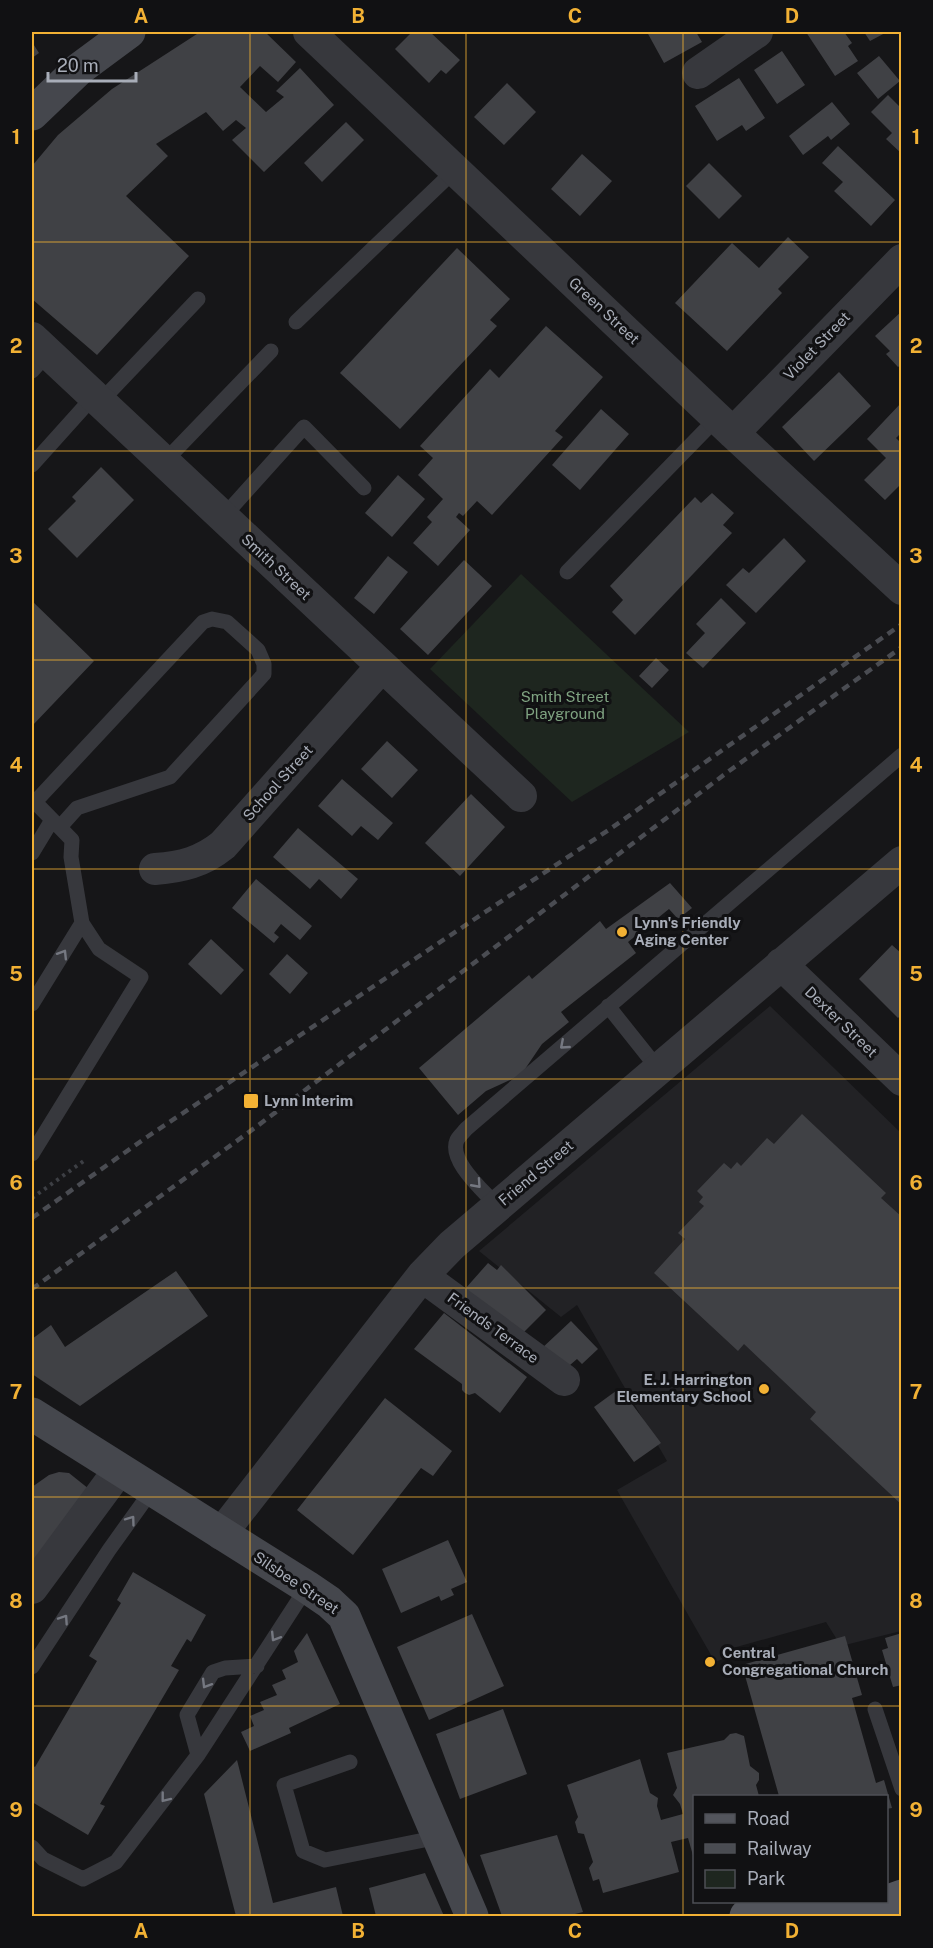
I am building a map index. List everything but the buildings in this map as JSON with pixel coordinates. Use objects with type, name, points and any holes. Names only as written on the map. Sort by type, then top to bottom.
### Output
[{"type":"main road","points":[[32,114],[79,69],[129,32]]},
{"type":"main road","name":"Silsbee Street","points":[[34,1418],[307,1587],[337,1609],[350,1626],[471,1917]]},
{"type":"main road","points":[[746,1917],[819,1903]]},
{"type":"main road","points":[[846,1917],[883,1903]]},
{"type":"street","name":"Green Street","points":[[309,32],[725,425],[894,581]]},
{"type":"street","points":[[698,73],[757,32]]},
{"type":"street","name":"Violet Street","points":[[725,425],[902,260]]},
{"type":"street","name":"Smith Street","points":[[37,354],[97,399],[521,796]]},
{"type":"street","name":"School Street","points":[[155,869],[192,864],[204,859],[223,844],[382,666]]},
{"type":"street","name":"Friend Street","points":[[221,1534],[422,1276],[452,1245],[902,862]]},
{"type":"street","name":"Dexter Street","points":[[781,964],[902,1080]]},
{"type":"street","name":"Friends Terrace","points":[[422,1276],[564,1380]]},
{"type":"street","points":[[32,1588],[119,1470]]},
{"type":"lane","points":[[296,322],[455,170]]},
{"type":"lane","points":[[32,465],[198,299]]},
{"type":"lane","points":[[164,462],[271,351]]},
{"type":"lane","points":[[567,572],[725,425]]},
{"type":"lane","points":[[223,517],[304,427],[364,488]]},
{"type":"lane","points":[[32,853],[56,823],[77,808],[170,777],[264,674],[264,664],[258,650],[227,622],[212,619],[203,622],[33,801],[56,823],[72,840],[71,857],[82,923],[99,949],[141,977],[32,1154]]},
{"type":"lane","points":[[497,1206],[460,1165],[456,1154],[457,1141],[466,1129],[902,755]]},
{"type":"lane","points":[[32,1004],[82,923]]},
{"type":"lane","points":[[608,1006],[658,1070]]},
{"type":"lane","points":[[32,1667],[109,1550],[152,1490]]},
{"type":"lane","points":[[32,1847],[43,1859],[83,1879],[116,1862],[198,1755],[307,1587]]},
{"type":"lane","points":[[198,1755],[187,1715],[213,1672],[225,1668],[257,1666]]},
{"type":"lane","points":[[875,1709],[902,1789]]},
{"type":"lane","points":[[350,1762],[284,1785],[303,1851],[325,1860],[438,1838]]},
{"type":"path","points":[[32,1198],[85,1160]]},
{"type":"shaded area","name":"E. J. Harrington Elementary School","points":[[770,1006],[901,1133],[901,1631],[841,1646],[826,1622],[733,1648],[731,1656],[715,1662],[617,1490],[667,1461],[577,1305],[561,1317],[479,1251]]},
{"type":"green space","name":"Smith Street Playground","points":[[521,574],[689,732],[572,802],[430,669]]},
{"type":"railway","points":[[32,1218],[147,1137],[610,829],[902,624]]},
{"type":"railway","points":[[32,1289],[256,1127],[729,771],[902,647]]},
{"type":"place","name":"Lynn's Friendly Aging Center","points":[[622,932]]},
{"type":"place","name":"Lynn Interim","points":[[251,1101]]},
{"type":"place","name":"E. J. Harrington Elementary School","points":[[764,1389]]},
{"type":"place","name":"Central Congregational Church","points":[[710,1662]]}]
